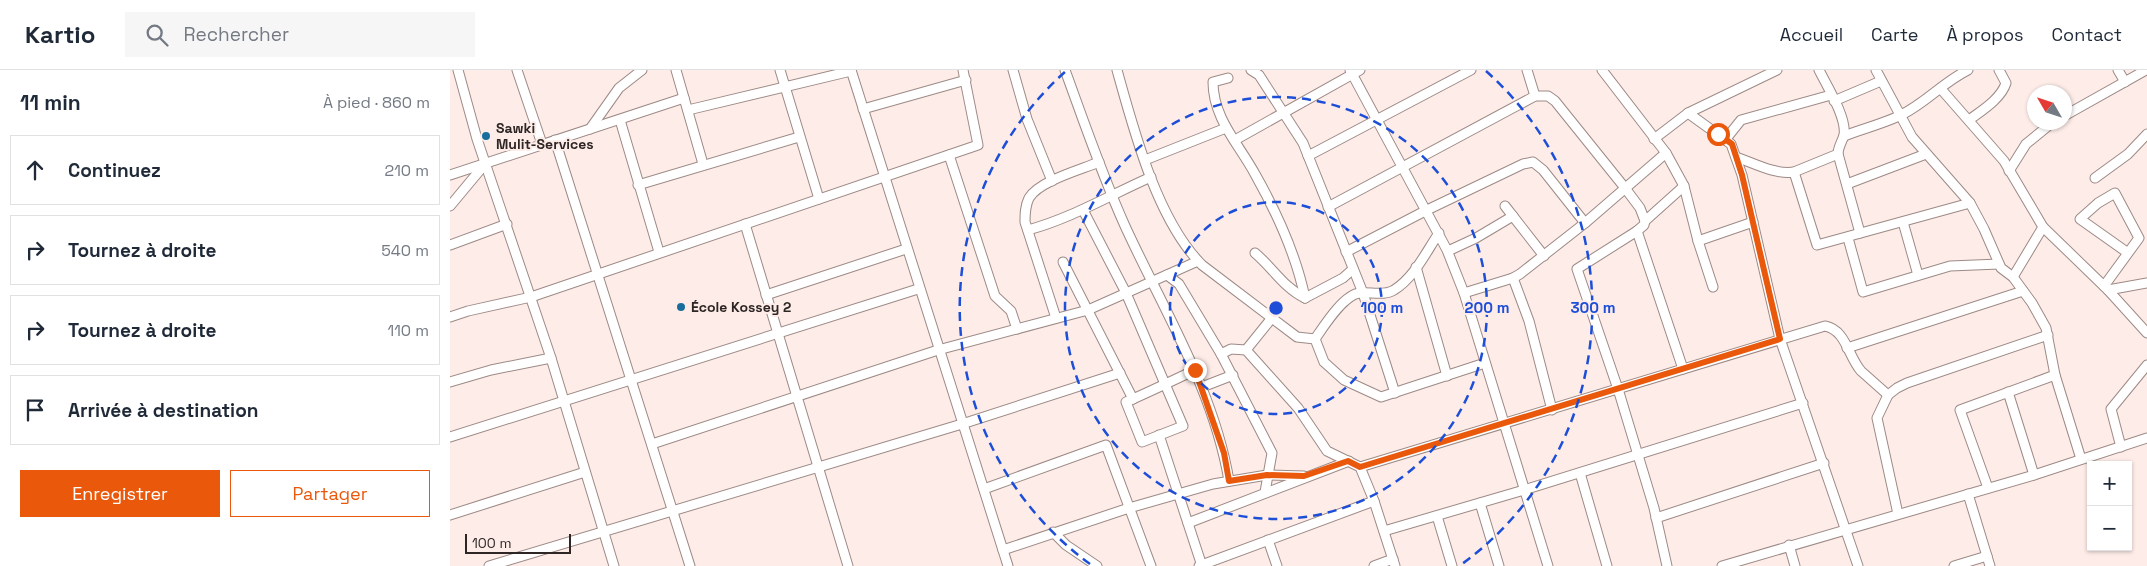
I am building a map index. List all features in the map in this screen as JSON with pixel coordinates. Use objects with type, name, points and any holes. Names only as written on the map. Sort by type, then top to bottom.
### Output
[{"type":"street","points":[[458,70],[486,163],[551,358],[614,566]]},
{"type":"street","points":[[517,70],[542,144]]},
{"type":"street","points":[[590,129],[619,88],[642,70]]},
{"type":"street","points":[[676,70],[704,164]]},
{"type":"street","points":[[780,70],[819,199]]},
{"type":"street","points":[[688,110],[851,70],[918,288],[1008,566]]},
{"type":"street","points":[[450,317],[468,311],[531,297],[659,252],[978,146],[963,70]]},
{"type":"street","points":[[1013,70],[1026,119],[1052,182]]},
{"type":"street","points":[[1065,70],[1112,195],[1202,387],[1224,453],[1229,481]]},
{"type":"street","points":[[1117,70],[1132,124],[1151,177],[1177,235],[1198,261],[1271,319],[1297,337],[1315,339]]},
{"type":"street","points":[[1308,156],[1471,70]]},
{"type":"street","points":[[1527,70],[1535,96]]},
{"type":"street","points":[[1602,70],[1666,153],[1684,186],[1698,241],[1713,287]]},
{"type":"street","points":[[1654,139],[1688,113],[1760,74],[1777,70]]},
{"type":"street","points":[[1819,70],[1843,122],[1844,136],[1838,146],[1838,154],[1860,233]]},
{"type":"street","points":[[1876,70],[1912,137],[1970,203],[2001,268],[2024,291],[2037,311],[2048,335],[2054,376],[2081,459]]},
{"type":"street","points":[[1844,136],[1900,115],[1942,89],[1952,78],[1968,70]]},
{"type":"street","points":[[1968,120],[1994,100],[2004,88],[2006,83],[1998,70]]},
{"type":"street","points":[[2118,70],[2125,82]]},
{"type":"street","points":[[2072,112],[2146,70]]},
{"type":"street","points":[[1235,140],[1354,71],[1448,251],[1464,292],[1548,566]]},
{"type":"street","points":[[1256,72],[1302,143],[1308,156],[1363,293],[1395,393]]},
{"type":"street","points":[[1228,78],[1213,82],[1213,96],[1218,112],[1279,218],[1300,274],[1305,298]]},
{"type":"street","points":[[863,109],[966,80]]},
{"type":"street","points":[[1726,140],[1741,120],[1833,98],[1881,81]]},
{"type":"street","points":[[1942,89],[2004,160],[2043,227],[2106,288],[2147,333]]},
{"type":"street","points":[[1328,207],[1535,96],[1548,96],[1555,101],[1625,188],[1640,208],[1645,221]]},
{"type":"street","points":[[450,174],[684,98]]},
{"type":"street","points":[[1688,113],[1732,144],[1753,222],[1780,339],[1858,566]]},
{"type":"street","points":[[620,120],[659,252]]},
{"type":"street","points":[[1145,160],[1226,128]]},
{"type":"street","points":[[2009,171],[2026,144],[2043,130]]},
{"type":"street","points":[[2095,178],[2128,154],[2147,134]]},
{"type":"street","points":[[638,185],[799,137]]},
{"type":"street","points":[[555,140],[690,566]]},
{"type":"street","points":[[1464,292],[1513,278],[1585,223],[1666,153]]},
{"type":"street","points":[[1736,157],[1777,172],[1794,172],[1838,154]]},
{"type":"street","points":[[1846,184],[1926,154]]},
{"type":"street","points":[[949,155],[995,296],[1011,311],[1017,329]]},
{"type":"street","points":[[1056,318],[1028,230],[1025,210],[1029,198],[1037,189],[1099,162]]},
{"type":"street","points":[[1346,252],[1427,210],[1523,164],[1533,162],[1543,170],[1585,223]]},
{"type":"street","points":[[450,206],[486,163]]},
{"type":"street","points":[[1794,172],[1817,245],[1970,203]]},
{"type":"street","points":[[1028,230],[1052,223],[1083,210],[1151,177]]},
{"type":"street","points":[[1667,566],[1656,518],[1618,389],[1577,269],[1637,230],[1684,186]]},
{"type":"street","points":[[2106,288],[2139,238],[2116,193],[2098,203],[2080,218],[2128,253]]},
{"type":"street","points":[[1505,206],[1544,256]]},
{"type":"street","points":[[1083,210],[1126,293],[1165,384],[1183,426],[1142,442],[1126,402],[1133,399],[1165,384],[1195,370]]},
{"type":"street","points":[[1448,251],[1476,238],[1513,216]]},
{"type":"street","points":[[1698,241],[1753,222]]},
{"type":"street","points":[[1903,222],[1918,275]]},
{"type":"street","points":[[450,245],[507,224]]},
{"type":"street","points":[[745,224],[848,566]]},
{"type":"street","points":[[2013,278],[2043,227]]},
{"type":"street","points":[[1637,230],[1683,369]]},
{"type":"street","points":[[1315,339],[1349,297],[1363,293],[1392,292],[1407,280],[1439,233]]},
{"type":"street","points":[[1848,238],[1863,292],[1950,266],[1999,264]]},
{"type":"street","points":[[766,295],[906,249]]},
{"type":"street","points":[[1255,252],[1292,292],[1305,298]]},
{"type":"street","points":[[652,444],[797,398],[938,350],[1088,310],[1198,261]]},
{"type":"street","points":[[1063,262],[1133,399]]},
{"type":"street","points":[[1416,267],[1447,376]]},
{"type":"street","points":[[1305,298],[1344,278],[1353,269]]},
{"type":"street","points":[[1167,275],[1179,284],[1221,354],[1272,453],[1265,492]]},
{"type":"street","points":[[1513,278],[1529,321],[1552,410]]},
{"type":"street","points":[[2106,288],[2147,283]]},
{"type":"street","points":[[450,437],[918,288]]},
{"type":"street","points":[[1847,348],[2024,291]]},
{"type":"street","points":[[1246,350],[1271,319]]},
{"type":"street","points":[[1360,467],[1825,326],[1833,328],[1840,334],[1861,370],[1888,395]]},
{"type":"street","points":[[1898,514],[1877,418],[1888,395],[1897,388],[1907,384],[2048,335]]},
{"type":"street","points":[[1315,339],[1324,362],[1344,380],[1381,397],[1485,363]]},
{"type":"street","points":[[1221,354],[1231,349],[1246,350],[1298,408],[1327,451],[1360,467],[1374,501],[1394,562],[1374,566]]},
{"type":"street","points":[[450,382],[491,370],[551,358]]},
{"type":"street","points":[[2121,447],[2111,408],[2147,365]]},
{"type":"street","points":[[489,566],[962,424],[1120,373]]},
{"type":"street","points":[[1202,387],[1233,375]]},
{"type":"street","points":[[1988,488],[1960,410],[2054,376]]},
{"type":"street","points":[[2008,392],[2034,475]]},
{"type":"street","points":[[1384,531],[1580,473],[1803,403]]},
{"type":"street","points":[[1159,435],[1201,566],[1374,501]]},
{"type":"street","points":[[1722,566],[2034,475],[2147,438]]},
{"type":"street","points":[[984,488],[1106,445],[1151,566]]},
{"type":"street","points":[[1188,523],[1304,476],[1348,461]]},
{"type":"street","points":[[1656,518],[1824,463]]},
{"type":"street","points":[[450,515],[585,472]]},
{"type":"street","points":[[1580,473],[1606,566]]},
{"type":"street","points":[[1003,550],[1129,508],[1213,484],[1267,475],[1304,476]]},
{"type":"street","points":[[1968,494],[1990,566]]},
{"type":"street","points":[[1480,503],[1500,566]]},
{"type":"street","points":[[1437,516],[1452,566]]},
{"type":"street","points":[[1053,532],[1066,545],[1097,566]]},
{"type":"street","points":[[1268,540],[1276,566]]},
{"type":"street","points":[[1789,545],[1795,566]]},
{"type":"street","points":[[1954,566],[1987,556]]},
{"type":"place","name":"Sawki Mulit-Services","points":[[486,136]]},
{"type":"place","name":"École Kossey 2","points":[[681,307]]},
{"type":"route","points":[[1195,370],[1224,453],[1229,481],[1267,475],[1304,476],[1348,461],[1360,467],[1780,339],[1758,251],[1742,175],[1732,144],[1718,134]]}]
